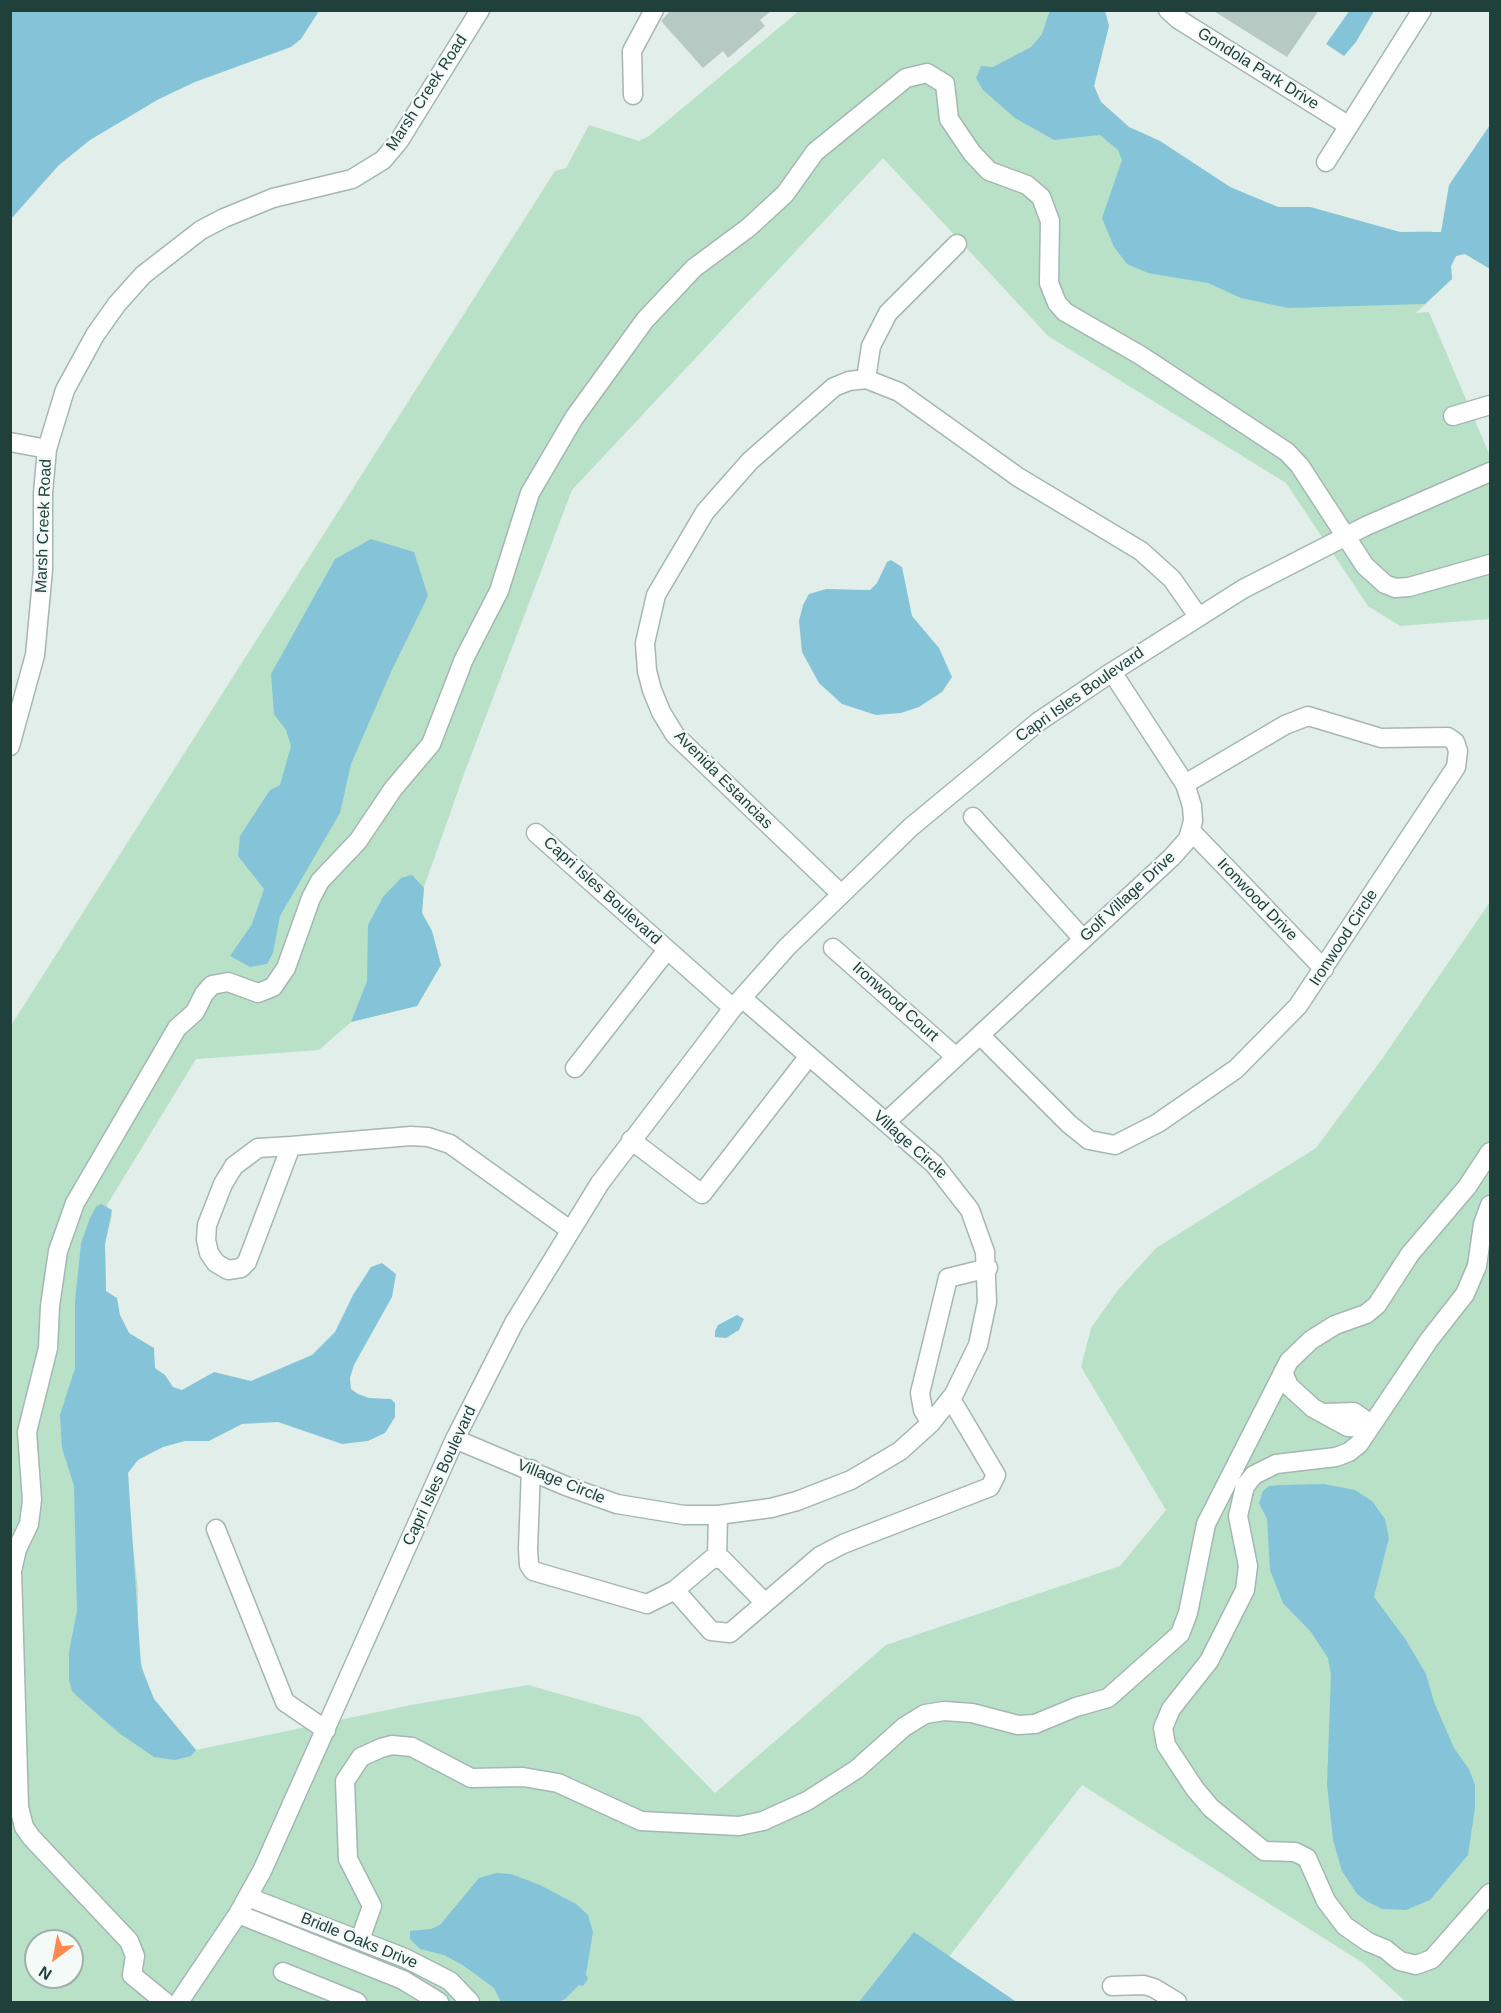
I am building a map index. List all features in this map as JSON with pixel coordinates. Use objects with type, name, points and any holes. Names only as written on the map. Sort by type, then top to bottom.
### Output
[{"type":"street","name":"Marsh Creek Road","points":[[10,746],[35,655],[43,570],[43,493],[47,449],[65,390],[79,363],[117,304],[143,275],[181,244],[224,218],[273,198],[352,179],[373,168],[399,141],[480,10]]},
{"type":"street","points":[[633,95],[632,51],[654,10]]},
{"type":"street","name":"Gondola Park Drive","points":[[1168,10],[1349,126]]},
{"type":"street","points":[[1326,162],[1422,10]]},
{"type":"street","points":[[165,2002],[132,1975],[135,1956],[129,1941],[31,1837],[24,1827],[19,1807],[12,1571],[17,1549],[29,1524],[32,1500],[27,1432],[48,1348],[51,1297],[58,1251],[75,1203],[177,1028],[195,1012],[204,994],[212,985],[228,982],[258,993],[273,987],[286,968],[311,898],[320,881],[357,841],[393,789],[431,744],[464,659],[499,591],[530,493],[574,418],[635,332],[694,268],[748,228],[784,194],[815,152],[906,78],[927,73],[945,84],[949,119],[972,153],[996,175],[1027,185],[1041,197],[1050,221],[1049,284],[1061,308],[1077,320],[1140,354],[1185,387],[1278,444],[1300,466],[1370,573],[1385,584],[1395,588],[1419,585],[1491,564]]},
{"type":"street","points":[[957,244],[888,313],[871,346],[866,379],[891,388],[1004,468],[1142,551],[1172,579],[1198,616]]},
{"type":"street","name":"Avenida Estancias","points":[[840,894],[675,735],[661,712],[652,690],[647,671],[645,643],[652,606],[667,574],[716,497],[770,441],[834,387],[849,381],[866,379]]},
{"type":"street","points":[[1453,416],[1491,405]]},
{"type":"street","points":[[10,442],[47,449]]},
{"type":"street","name":"Capri Isles Boulevard","points":[[179,2002],[248,1897],[326,1730],[455,1439],[514,1323],[570,1230],[631,1140],[738,1003],[840,894],[973,774],[1038,722],[1198,616],[1345,537],[1491,472]]},
{"type":"street","points":[[1112,672],[1185,784],[1192,806],[1191,831]]},
{"type":"street","name":"Ironwood Circle","points":[[980,1035],[1081,1134],[1099,1144],[1115,1145],[1158,1123],[1236,1069],[1286,1020],[1324,969],[1456,767],[1458,751],[1455,742],[1440,735],[1382,738],[1308,716],[1285,724],[1185,784]]},
{"type":"street","points":[[974,817],[1083,939]]},
{"type":"street","name":"Golf Village Drive","points":[[980,1035],[1172,857],[1183,846],[1191,831]]},
{"type":"street","name":"Ironwood Drive","points":[[1191,831],[1324,969]]},
{"type":"street","name":"Capri Isles Boulevard","points":[[536,833],[667,950],[738,1003]]},
{"type":"street","name":"Ironwood Court","points":[[833,948],[956,1057]]},
{"type":"street","name":"Capri Isles Boulevard","points":[[575,1068],[667,950]]},
{"type":"street","name":"Village Circle","points":[[455,1439],[531,1469],[566,1486],[617,1504],[684,1515],[718,1515],[771,1508],[823,1492],[875,1468],[900,1451],[931,1423],[951,1399],[978,1345],[987,1302],[988,1268],[979,1230],[959,1192],[934,1164],[809,1056],[738,1003]]},
{"type":"street","points":[[886,1122],[980,1035]]},
{"type":"street","points":[[631,1140],[702,1194],[809,1056]]},
{"type":"street","points":[[291,1146],[247,1262],[241,1268],[228,1270],[216,1263],[209,1253],[206,1240],[207,1225],[223,1184],[234,1166],[258,1148],[428,1137],[461,1150],[570,1230]]},
{"type":"street","points":[[362,1934],[372,1906],[348,1858],[345,1781],[361,1757],[381,1748],[392,1745],[412,1747],[465,1776],[478,1779],[523,1777],[558,1783],[641,1821],[739,1826],[763,1821],[807,1801],[857,1769],[899,1731],[925,1714],[944,1711],[972,1713],[1018,1725],[1035,1724],[1076,1707],[1108,1698],[1180,1634],[1188,1613],[1206,1524],[1283,1372],[1311,1340],[1335,1325],[1366,1314],[1377,1305],[1410,1254],[1467,1187],[1491,1152]]},
{"type":"street","points":[[1491,1205],[1483,1224],[1477,1266],[1469,1287],[1424,1347],[1359,1444],[1344,1455],[1276,1464],[1254,1475],[1245,1486],[1238,1516],[1248,1566],[1245,1590],[1209,1661],[1165,1719],[1164,1740],[1195,1789],[1211,1808],[1264,1851],[1296,1852],[1307,1858],[1326,1901],[1345,1926],[1408,1965],[1424,1964],[1438,1954],[1491,1893]]},
{"type":"street","points":[[931,1423],[923,1410],[920,1393],[948,1278],[988,1268]]},
{"type":"street","points":[[1283,1372],[1286,1381],[1295,1393],[1324,1413],[1348,1427],[1370,1428]]},
{"type":"street","points":[[675,1590],[711,1631],[730,1633],[820,1556],[843,1544],[990,1487],[996,1475],[951,1399]]},
{"type":"street","points":[[531,1469],[528,1549],[533,1571],[647,1604],[675,1590],[713,1558],[722,1559],[765,1603]]},
{"type":"street","points":[[717,1559],[718,1515]]},
{"type":"street","points":[[216,1529],[285,1702],[326,1730]]},
{"type":"street","name":"Bridle Oaks Drive","points":[[248,1897],[405,1958],[450,1982],[463,2000]]},
{"type":"street","name":"Bridle Oaks Drive","points":[[238,1914],[403,1980],[438,2002]]},
{"type":"street","points":[[283,1972],[357,2002]]},
{"type":"street","points":[[1112,1986],[1144,1985],[1154,1988],[1176,2002]]},
{"type":"green space","points":[[799,11],[1105,11],[1109,26],[1094,86],[1101,102],[1129,127],[1160,141],[1230,187],[1278,207],[1310,207],[1400,232],[1431,231],[1456,256],[1451,266],[1452,279],[1416,313],[1429,312],[1490,456],[1490,461],[1472,469],[1480,487],[1490,483],[1490,619],[1400,626],[1368,606],[1286,483],[1048,336],[883,158],[572,490],[464,774],[424,887],[422,913],[432,931],[441,965],[417,1006],[351,1022],[319,1050],[196,1059],[107,1205],[112,1215],[105,1244],[106,1291],[128,1473],[130,1520],[138,1590],[138,1646],[145,1680],[154,1699],[196,1750],[411,1705],[528,1685],[640,1717],[715,1793],[886,1645],[1120,1566],[1166,1510],[1081,1367],[1091,1328],[1118,1290],[1156,1248],[1316,1148],[1382,1059],[1490,902],[1490,2002],[1406,2002],[1363,1963],[1082,1785],[914,2002],[11,2002],[10,1027],[555,171],[566,168],[589,125],[639,141],[649,136]]},
{"type":"water","points":[[1050,10],[1105,11],[1109,26],[1094,86],[1101,102],[1129,127],[1160,141],[1230,187],[1278,207],[1310,207],[1400,232],[1441,232],[1449,185],[1490,125],[1490,269],[1465,254],[1456,256],[1451,266],[1452,279],[1425,304],[1288,308],[1241,298],[1208,283],[1148,273],[1127,264],[1114,247],[1102,218],[1122,160],[1118,150],[1100,135],[1054,140],[1015,118],[983,90],[976,78],[981,66],[993,67],[1031,47],[1042,34]]},
{"type":"water","points":[[1350,10],[1374,11],[1356,42],[1344,56],[1326,44]]},
{"type":"water","points":[[13,11],[319,11],[301,39],[291,47],[195,82],[159,99],[90,140],[58,166],[11,219],[10,13]]},
{"type":"water","points":[[371,539],[414,552],[428,596],[391,672],[351,764],[340,813],[280,916],[273,953],[267,964],[250,967],[230,956],[252,924],[264,889],[238,856],[240,836],[270,790],[280,785],[291,746],[286,730],[274,714],[271,674],[335,559]]},
{"type":"water","points":[[891,560],[902,567],[912,616],[939,648],[952,677],[942,692],[919,707],[901,713],[876,715],[842,704],[819,683],[802,652],[799,621],[803,605],[809,594],[826,589],[870,590],[877,583],[887,562]]},
{"type":"water","points":[[412,875],[424,888],[422,913],[432,931],[441,965],[417,1006],[351,1022],[367,981],[368,925],[383,897],[401,878]]},
{"type":"water","points":[[101,1204],[112,1210],[105,1244],[106,1291],[117,1298],[120,1315],[129,1333],[154,1348],[155,1368],[165,1375],[173,1387],[182,1390],[214,1372],[251,1381],[312,1355],[335,1332],[353,1295],[371,1267],[382,1263],[396,1274],[392,1297],[354,1365],[350,1378],[351,1389],[358,1394],[369,1398],[391,1399],[395,1403],[395,1417],[385,1433],[368,1441],[342,1444],[278,1422],[242,1424],[209,1441],[185,1441],[163,1447],[138,1460],[128,1473],[141,1666],[154,1699],[196,1750],[191,1756],[175,1760],[154,1757],[119,1733],[72,1691],[69,1680],[69,1652],[77,1611],[74,1486],[62,1448],[60,1415],[75,1368],[75,1301],[81,1243],[90,1218],[96,1207]]},
{"type":"water","points":[[737,1315],[744,1319],[739,1330],[726,1338],[715,1337],[718,1325]]},
{"type":"water","points":[[1324,1484],[1355,1490],[1372,1501],[1385,1519],[1389,1538],[1374,1597],[1406,1640],[1426,1674],[1434,1702],[1454,1748],[1469,1769],[1475,1785],[1475,1808],[1468,1855],[1430,1900],[1406,1910],[1382,1909],[1366,1901],[1357,1894],[1342,1871],[1333,1840],[1327,1784],[1331,1675],[1328,1658],[1311,1632],[1283,1603],[1270,1570],[1267,1519],[1259,1503],[1263,1491],[1269,1486]]},
{"type":"water","points":[[496,1873],[511,1874],[540,1885],[576,1904],[588,1915],[593,1932],[586,1974],[588,1979],[583,1986],[579,1985],[564,2000],[501,2002],[494,1988],[464,1966],[444,1955],[420,1949],[410,1939],[410,1931],[431,1929],[440,1925],[479,1878]]},
{"type":"water","points":[[914,1932],[1015,2001],[1018,2002],[859,2002]]},
{"type":"building","points":[[671,10],[772,10],[760,20],[765,26],[728,58],[723,51],[703,68],[661,21]]},
{"type":"building","points":[[1212,10],[1319,10],[1287,57]]}]
